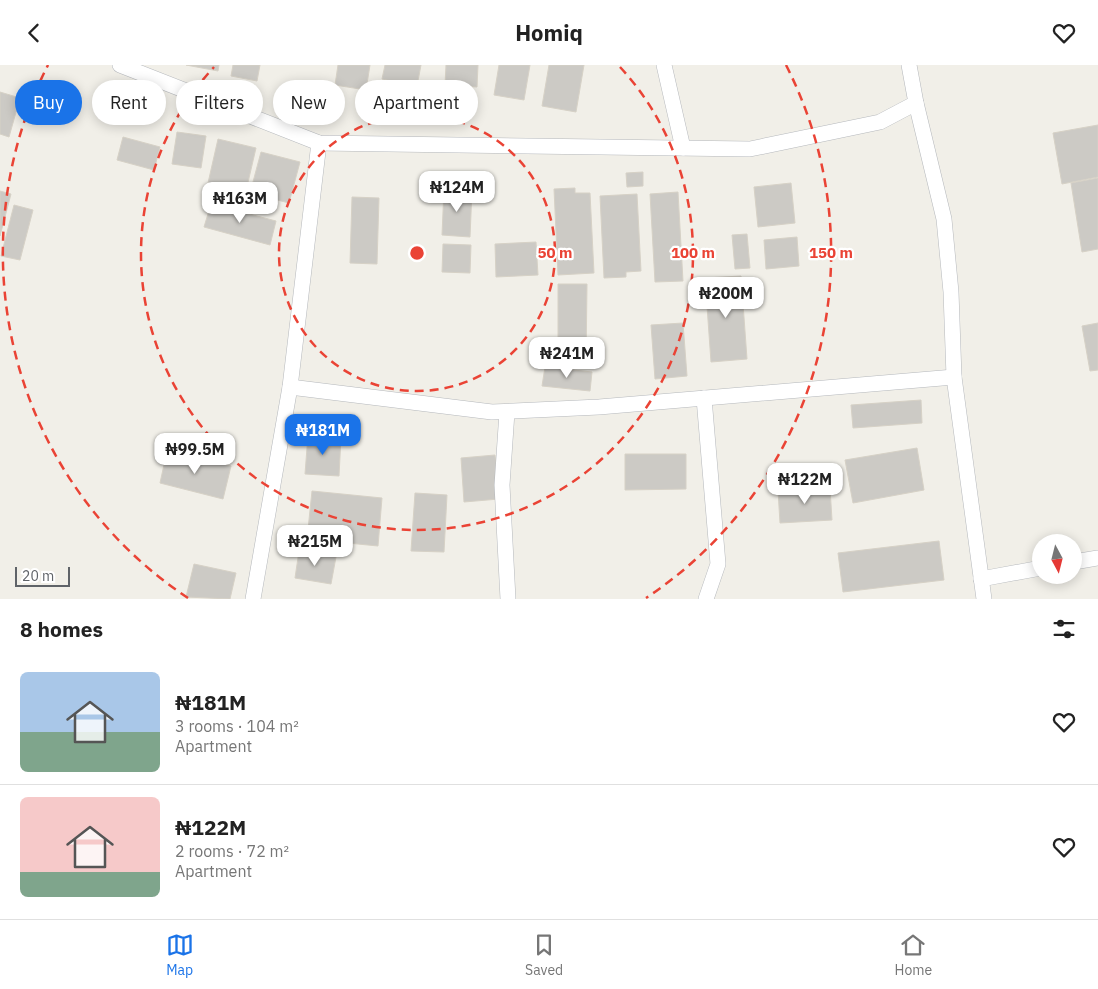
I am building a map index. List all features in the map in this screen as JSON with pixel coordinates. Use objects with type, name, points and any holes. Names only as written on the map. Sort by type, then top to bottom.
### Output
[{"type":"street","points":[[120,65],[319,143],[750,149],[880,122],[916,103]]},
{"type":"street","points":[[664,65],[683,149]]},
{"type":"street","points":[[909,65],[916,103],[944,219],[952,292],[954,377],[984,599]]},
{"type":"street","points":[[253,599],[290,387],[319,143]]},
{"type":"street","points":[[290,387],[492,413],[704,398],[954,377]]},
{"type":"street","points":[[704,398],[718,564],[706,599]]},
{"type":"street","points":[[507,411],[502,485],[508,599]]},
{"type":"street","points":[[1082,561],[1098,558]]},
{"type":"street","points":[[981,579],[1032,570]]},
{"type":"building","points":[[186,65],[219,65],[218,71]]},
{"type":"building","points":[[233,65],[260,65],[257,80],[231,76]]},
{"type":"building","points":[[338,65],[370,65],[368,80],[355,80],[355,88],[345,87],[345,80],[336,80]]},
{"type":"building","points":[[385,65],[421,65],[418,80],[382,79]]},
{"type":"building","points":[[446,65],[478,65],[477,80],[445,80]]},
{"type":"building","points":[[499,65],[530,65],[524,100],[494,95]]},
{"type":"building","points":[[549,65],[584,65],[576,112],[542,106]]},
{"type":"building","points":[[0,92],[15,96],[15,116],[9,137],[0,134]]},
{"type":"building","points":[[1098,125],[1098,177],[1062,184],[1053,133]]},
{"type":"building","points":[[177,132],[206,136],[201,168],[172,164]]},
{"type":"building","points":[[123,137],[160,147],[154,170],[117,160]]},
{"type":"building","points":[[218,139],[256,148],[246,191],[208,183]]},
{"type":"building","points":[[261,152],[300,162],[289,203],[250,193]]},
{"type":"building","points":[[643,172],[643,186],[627,187],[626,173]]},
{"type":"building","points":[[1098,178],[1098,249],[1082,252],[1071,183]]},
{"type":"building","points":[[791,183],[795,223],[758,227],[754,187]]},
{"type":"building","points":[[575,188],[575,193],[590,193],[594,273],[558,275],[554,189]]},
{"type":"building","points":[[444,189],[472,190],[470,237],[442,235]]},
{"type":"building","points":[[0,191],[11,194],[0,236]]},
{"type":"building","points":[[678,192],[683,281],[655,282],[650,194]]},
{"type":"building","points":[[637,194],[641,271],[626,272],[626,277],[604,278],[600,196]]},
{"type":"building","points":[[352,197],[379,198],[377,264],[350,263]]},
{"type":"building","points":[[211,204],[276,221],[270,245],[204,227]]},
{"type":"building","points":[[14,205],[33,210],[20,260],[1,256]]},
{"type":"building","points":[[747,234],[750,268],[735,269],[732,235]]},
{"type":"building","points":[[797,237],[799,266],[766,269],[764,240]]},
{"type":"building","points":[[536,242],[538,275],[496,277],[495,244]]},
{"type":"building","points":[[443,244],[471,245],[470,273],[442,272]]},
{"type":"building","points":[[741,276],[747,359],[711,362],[705,278]]},
{"type":"building","points":[[558,284],[587,284],[586,360],[558,360]]},
{"type":"building","points":[[683,323],[687,376],[655,379],[651,325]]},
{"type":"building","points":[[1098,323],[1098,370],[1090,371],[1082,326]]},
{"type":"building","points":[[545,367],[592,372],[590,391],[542,386]]},
{"type":"building","points":[[921,400],[922,423],[853,428],[851,405]]},
{"type":"building","points":[[308,435],[341,437],[339,476],[305,474]]},
{"type":"building","points":[[917,448],[924,490],[853,503],[845,460]]},
{"type":"building","points":[[167,451],[231,466],[223,499],[160,483]]},
{"type":"building","points":[[625,454],[686,454],[686,489],[625,490]]},
{"type":"building","points":[[495,455],[499,499],[464,502],[461,458]]},
{"type":"building","points":[[830,488],[832,520],[780,523],[778,491]]},
{"type":"building","points":[[312,491],[382,498],[378,546],[307,539]]},
{"type":"building","points":[[415,493],[447,495],[444,552],[411,551]]},
{"type":"building","points":[[939,541],[944,580],[843,592],[838,553]]},
{"type":"building","points":[[299,551],[336,557],[331,584],[295,578]]},
{"type":"building","points":[[194,564],[236,573],[230,599],[186,597]]}]
